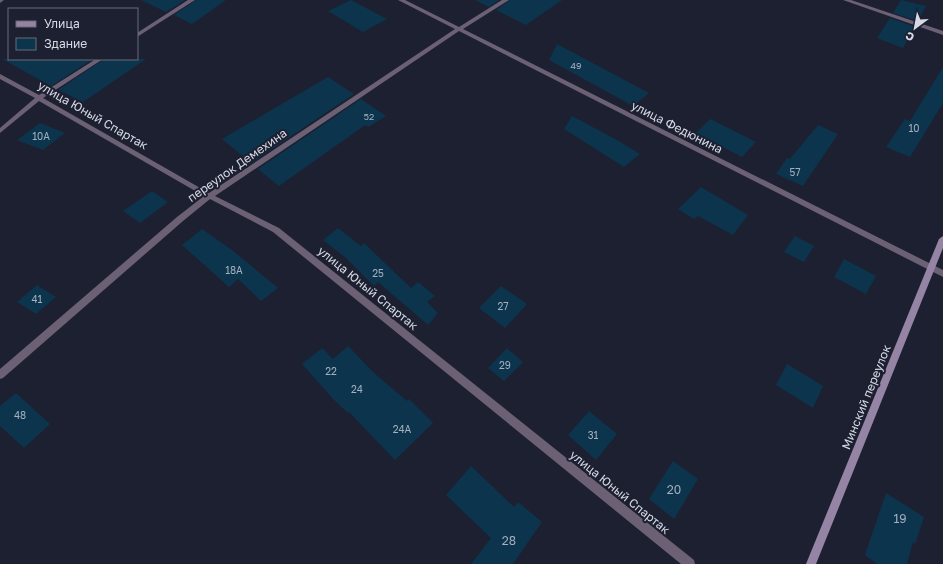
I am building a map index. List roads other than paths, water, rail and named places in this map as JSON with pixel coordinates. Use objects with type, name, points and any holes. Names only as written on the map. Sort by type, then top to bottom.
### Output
[{"type":"street","points":[[138,34],[192,0]]},
{"type":"street","name":"улица Федюнина","points":[[401,0],[943,274]]},
{"type":"street","name":"переулок Демехина","points":[[0,375],[180,219],[210,196],[459,29],[506,0]]},
{"type":"street","points":[[846,0],[943,33]]},
{"type":"street","points":[[0,130],[40,98],[98,60]]},
{"type":"street","name":"улица Юный Спартак","points":[[0,76],[210,196],[276,230],[690,564]]},
{"type":"street","name":"Минский переулок","points":[[811,564],[943,239]]}]
